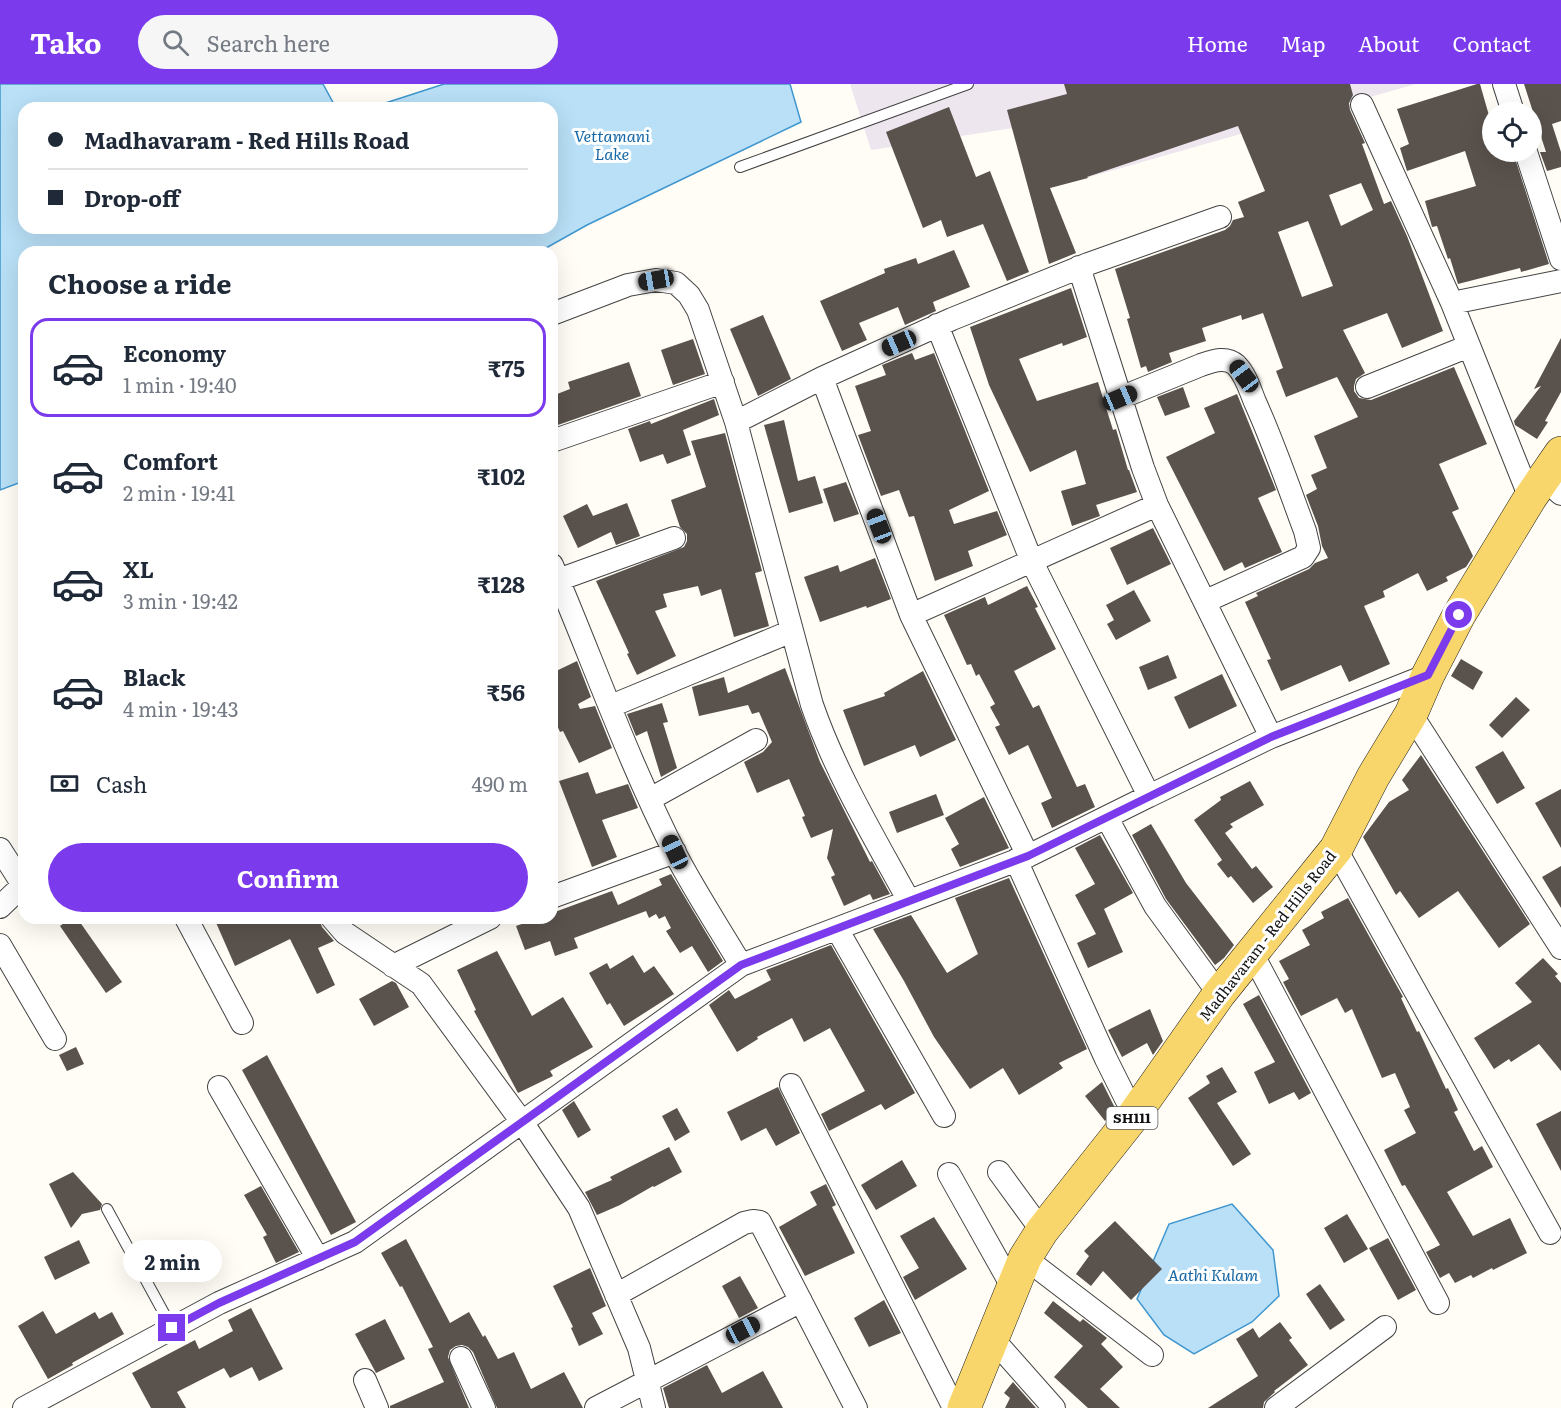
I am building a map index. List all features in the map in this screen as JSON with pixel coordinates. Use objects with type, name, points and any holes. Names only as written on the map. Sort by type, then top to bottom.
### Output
[{"type":"main road","name":"Madhavaram - Red Hills Road","points":[[964,1408],[1024,1258],[1042,1231],[1134,1115],[1219,994],[1253,955],[1336,849],[1373,777],[1411,714],[1459,615],[1549,481]]},
{"type":"street","points":[[1504,84],[1510,102]]},
{"type":"street","points":[[1362,105],[1469,345],[1549,481]]},
{"type":"street","points":[[1529,162],[1561,259]]},
{"type":"street","points":[[736,422],[822,378],[937,325],[1079,267],[1220,217]]},
{"type":"street","points":[[1079,267],[1120,398],[1157,505],[1271,737]]},
{"type":"street","points":[[558,312],[628,285],[656,280],[676,283],[689,295],[698,310],[736,422],[812,705],[841,775],[909,901]]},
{"type":"street","points":[[1452,303],[1561,281]]},
{"type":"street","points":[[937,325],[1032,562],[1149,796]]},
{"type":"street","points":[[1366,387],[1469,345]]},
{"type":"street","points":[[1120,398],[1201,365],[1227,360],[1235,365],[1244,376],[1263,419],[1305,531],[1309,548],[1303,557],[1206,601]]},
{"type":"street","points":[[822,378],[911,615],[1022,858],[1106,1059],[1134,1115]]},
{"type":"street","points":[[558,439],[723,382]]},
{"type":"street","points":[[911,615],[1157,505]]},
{"type":"street","points":[[558,572],[674,538]]},
{"type":"street","points":[[558,580],[650,799],[675,852],[741,965]]},
{"type":"street","points":[[611,706],[792,631]]},
{"type":"street","points":[[24,1408],[219,1303],[355,1242],[741,965],[1022,858],[1271,737],[1428,675]]},
{"type":"street","points":[[1411,714],[1561,948]]},
{"type":"street","points":[[650,799],[756,740]]},
{"type":"street","points":[[1107,818],[1155,906],[1219,994]]},
{"type":"street","points":[[0,849],[18,877]]},
{"type":"street","points":[[1336,849],[1550,1233]]},
{"type":"street","points":[[558,895],[675,852]]},
{"type":"street","points":[[0,907],[18,890]]},
{"type":"street","points":[[189,924],[242,1023]]},
{"type":"street","points":[[337,924],[345,933],[421,984],[522,1122],[579,1208],[639,1348],[654,1408]]},
{"type":"street","points":[[393,966],[478,924]]},
{"type":"street","points":[[837,929],[944,1116]]},
{"type":"street","points":[[0,945],[55,1039]]},
{"type":"street","points":[[1253,955],[1438,1303]]},
{"type":"street","points":[[791,1085],[954,1408]]},
{"type":"street","points":[[219,1088],[318,1259]]},
{"type":"street","points":[[999,1172],[1042,1231]]},
{"type":"street","points":[[949,1174],[1012,1288]]},
{"type":"street","points":[[616,1295],[744,1223],[760,1222],[856,1408]]},
{"type":"street","points":[[1024,1258],[1152,1355]]},
{"type":"street","points":[[596,1408],[801,1300]]},
{"type":"street","points":[[1276,1408],[1385,1327]]},
{"type":"street","points":[[992,1338],[1054,1408]]},
{"type":"street","points":[[461,1358],[484,1408]]},
{"type":"street","points":[[364,1380],[377,1408]]},
{"type":"lane","points":[[740,167],[968,84]]},
{"type":"lane","points":[[107,1209],[172,1328]]},
{"type":"shaded area","points":[[850,84],[1416,84],[1044,190],[1026,126],[871,150]]},
{"type":"water","name":"Vettamani Lake","points":[[0,84],[323,84],[333,102],[18,102],[18,234],[558,234],[558,102],[388,102],[444,84],[790,84],[801,122],[587,225],[550,246],[18,246],[18,483],[0,490]]},
{"type":"water","name":"Aathi Kulam","points":[[1232,1204],[1273,1250],[1279,1296],[1252,1322],[1194,1354],[1164,1335],[1137,1299],[1169,1224]]},
{"type":"building","points":[[1064,84],[1350,84],[1353,95],[1349,103],[1350,110],[1365,143],[1362,144],[1384,204],[1391,201],[1407,236],[1443,331],[1402,348],[1387,313],[1343,330],[1365,373],[1356,379],[1354,391],[1359,398],[1371,400],[1454,367],[1487,444],[1439,464],[1459,509],[1452,512],[1473,556],[1466,567],[1446,577],[1448,581],[1427,591],[1418,573],[1383,591],[1385,597],[1364,606],[1390,664],[1349,682],[1341,665],[1281,691],[1267,660],[1271,659],[1245,602],[1258,596],[1256,593],[1328,558],[1306,495],[1317,489],[1311,475],[1327,468],[1314,436],[1358,417],[1337,377],[1286,397],[1276,371],[1283,368],[1263,313],[1242,320],[1241,315],[1202,328],[1206,341],[1169,353],[1172,362],[1148,372],[1146,366],[1141,368],[1127,319],[1130,318],[1115,269],[1225,230],[1233,220],[1244,217],[1238,202],[1265,191],[1238,126],[1088,178],[1050,188],[1076,253],[1049,264],[1007,110],[1067,94]],"holes":[[[1361,183],[1373,210],[1341,226],[1329,195]],[[1308,221],[1333,286],[1302,297],[1278,232]]]},
{"type":"building","points":[[1480,84],[1485,102],[1482,102],[1482,162],[1516,162],[1549,264],[1521,272],[1520,268],[1458,284],[1437,226],[1432,227],[1425,201],[1476,186],[1465,151],[1407,171],[1400,148],[1409,144],[1397,109]]},
{"type":"building","points":[[1524,84],[1561,84],[1561,121],[1552,124],[1561,152],[1561,167],[1547,171],[1542,157],[1542,152],[1546,152],[1542,140],[1542,102],[1530,102]]},
{"type":"building","points":[[949,107],[976,177],[990,171],[1029,272],[1007,281],[983,224],[947,237],[941,220],[923,228],[886,132]]},
{"type":"building","points":[[954,250],[970,287],[933,302],[936,311],[905,325],[898,307],[859,323],[867,340],[842,351],[820,301],[885,273],[884,269],[916,258],[918,264]]},
{"type":"building","points":[[1071,288],[1087,337],[1063,346],[1062,343],[1019,359],[1037,401],[1098,382],[1113,430],[1116,429],[1137,492],[1096,505],[1100,516],[1072,526],[1061,491],[1086,484],[1076,450],[1030,472],[989,385],[970,327]]},
{"type":"building","points":[[763,315],[791,379],[758,396],[730,329]]},
{"type":"building","points":[[1561,338],[1561,392],[1545,421],[1548,422],[1537,439],[1515,425],[1514,421],[1541,386],[1534,389]]},
{"type":"building","points":[[693,339],[705,374],[673,385],[661,350]]},
{"type":"building","points":[[912,353],[915,360],[934,353],[989,491],[949,510],[954,524],[997,511],[1007,535],[968,551],[973,566],[935,581],[914,516],[909,517],[899,490],[881,496],[858,435],[871,431],[855,386],[886,375],[882,365]]},
{"type":"building","points":[[629,362],[641,396],[558,425],[558,394],[570,389],[568,382]]},
{"type":"building","points":[[1183,387],[1190,407],[1165,416],[1157,397]]},
{"type":"building","points":[[1237,394],[1276,490],[1258,498],[1282,552],[1245,568],[1242,562],[1224,571],[1166,457],[1215,433],[1204,408]]},
{"type":"building","points":[[714,399],[719,415],[683,430],[691,455],[667,464],[663,454],[640,462],[628,429],[650,421],[651,424]]},
{"type":"building","points":[[784,420],[798,481],[815,476],[823,503],[789,513],[764,425]]},
{"type":"building","points":[[725,433],[762,571],[755,573],[769,626],[734,637],[721,589],[701,596],[698,586],[663,594],[667,607],[655,611],[676,656],[637,675],[596,581],[684,547],[687,534],[680,527],[671,500],[706,487],[691,441]]},
{"type":"building","points":[[846,482],[859,514],[834,522],[823,489]]},
{"type":"building","points":[[627,503],[640,536],[616,545],[611,532],[578,548],[563,516],[587,504],[593,516]]},
{"type":"building","points":[[1153,528],[1171,564],[1127,585],[1110,548]]},
{"type":"building","points":[[875,558],[891,599],[820,622],[804,577],[838,565],[840,572]]},
{"type":"building","points":[[1027,586],[1038,607],[1035,608],[1056,649],[1014,671],[1033,708],[1039,705],[1077,787],[1085,784],[1095,807],[1052,828],[1041,803],[1052,798],[1028,745],[1009,755],[995,727],[1000,725],[990,707],[995,704],[979,674],[976,676],[971,664],[967,665],[944,615],[985,597],[988,605]]},
{"type":"building","points":[[1134,590],[1151,621],[1116,640],[1107,624],[1114,620],[1106,605]]},
{"type":"building","points":[[1168,655],[1177,678],[1148,690],[1139,667]]},
{"type":"building","points":[[1461,659],[1483,672],[1473,690],[1451,676]]},
{"type":"building","points":[[577,661],[591,697],[578,704],[580,709],[595,706],[612,748],[579,763],[563,731],[560,732],[558,728],[558,670]]},
{"type":"building","points":[[785,668],[820,762],[870,862],[872,861],[890,894],[873,900],[870,894],[844,906],[831,877],[835,875],[827,858],[833,829],[811,838],[802,817],[805,816],[789,779],[757,793],[744,762],[763,752],[772,742],[759,712],[752,714],[748,705],[699,716],[692,687],[724,677],[728,693]]},
{"type":"building","points":[[923,671],[956,740],[920,757],[915,745],[864,766],[843,710],[885,696],[884,693]]},
{"type":"building","points":[[1222,674],[1237,706],[1189,729],[1174,697]]},
{"type":"building","points":[[1516,697],[1530,710],[1502,738],[1489,725]]},
{"type":"building","points":[[662,703],[668,722],[663,723],[677,768],[661,777],[647,731],[636,736],[627,714]]},
{"type":"building","points":[[1503,751],[1525,788],[1497,804],[1475,767]]},
{"type":"building","points":[[1421,755],[1530,924],[1499,948],[1458,891],[1419,918],[1400,891],[1396,895],[1363,837],[1389,802],[1409,790],[1402,780]]},
{"type":"building","points":[[588,772],[596,794],[628,784],[638,808],[602,820],[617,857],[592,867],[559,781]]},
{"type":"building","points":[[1250,781],[1264,805],[1230,824],[1233,827],[1225,833],[1252,869],[1256,866],[1273,887],[1253,903],[1231,876],[1228,878],[1217,864],[1222,860],[1194,820],[1221,800],[1220,797]]},
{"type":"building","points":[[1561,789],[1561,848],[1535,803]]},
{"type":"building","points":[[936,794],[944,815],[897,833],[889,812]]},
{"type":"building","points":[[984,797],[1009,848],[960,867],[951,849],[959,844],[945,818]]},
{"type":"building","points":[[1151,824],[1186,883],[1234,945],[1215,965],[1166,899],[1132,835]]},
{"type":"building","points":[[1100,835],[1133,893],[1104,909],[1123,952],[1088,968],[1077,943],[1096,934],[1075,895],[1095,884],[1075,848]]},
{"type":"building","points":[[1561,866],[1561,908],[1542,877]]},
{"type":"building","points":[[671,874],[723,961],[708,972],[692,946],[680,953],[666,931],[671,928],[665,916],[659,919],[656,914],[649,918],[646,911],[574,938],[578,948],[555,956],[550,941],[525,950],[516,926],[558,924],[558,911],[612,891],[618,905],[662,885],[659,879]]},
{"type":"building","points":[[1009,878],[1087,1049],[1059,1063],[1063,1068],[1019,1095],[1003,1068],[970,1089],[934,1037],[873,929],[911,915],[947,973],[978,954],[955,898]]},
{"type":"building","points":[[1348,898],[1403,997],[1401,998],[1417,1032],[1419,1031],[1446,1089],[1448,1088],[1458,1110],[1454,1112],[1474,1151],[1482,1146],[1493,1167],[1447,1192],[1473,1236],[1510,1218],[1527,1253],[1473,1278],[1471,1275],[1455,1283],[1449,1273],[1440,1278],[1426,1252],[1440,1245],[1405,1185],[1402,1186],[1384,1150],[1416,1133],[1404,1110],[1410,1107],[1395,1073],[1382,1078],[1352,1009],[1345,1013],[1337,998],[1301,1016],[1283,982],[1289,979],[1279,961],[1310,945],[1302,930],[1324,918],[1321,912]]},
{"type":"building","points":[[81,924],[122,982],[106,993],[60,926]]},
{"type":"building","points":[[217,924],[321,924],[334,941],[318,948],[335,985],[317,994],[290,939],[235,966]]},
{"type":"building","points":[[831,945],[915,1093],[885,1110],[881,1104],[829,1131],[821,1114],[865,1091],[830,1028],[804,1042],[792,1018],[757,1037],[758,1039],[737,1052],[709,1005],[729,990],[735,999],[771,980],[766,970]]},
{"type":"building","points":[[497,951],[532,1016],[563,997],[593,1047],[550,1071],[553,1076],[518,1093],[474,1011],[476,1010],[457,970]]},
{"type":"building","points":[[633,955],[644,973],[654,966],[674,994],[624,1026],[610,1003],[607,1005],[589,973],[607,963],[610,969]]},
{"type":"building","points":[[1543,958],[1558,974],[1555,976],[1561,983],[1561,1071],[1539,1044],[1511,1062],[1509,1059],[1494,1069],[1474,1038],[1532,1002],[1515,983]]},
{"type":"building","points":[[392,981],[396,983],[409,1007],[374,1026],[359,999]]},
{"type":"building","points":[[1259,995],[1311,1093],[1299,1100],[1294,1092],[1269,1104],[1254,1072],[1275,1062],[1243,1004]]},
{"type":"building","points":[[1150,1009],[1163,1041],[1153,1055],[1147,1043],[1122,1057],[1108,1030]]},
{"type":"building","points":[[76,1047],[84,1064],[67,1071],[59,1055]]},
{"type":"building","points":[[267,1055],[356,1222],[331,1235],[242,1070]]},
{"type":"building","points":[[1222,1067],[1237,1092],[1217,1103],[1251,1154],[1233,1166],[1188,1098],[1210,1083],[1206,1076]]},
{"type":"building","points":[[1102,1082],[1115,1108],[1105,1121],[1085,1096]]},
{"type":"building","points":[[778,1087],[800,1133],[776,1146],[766,1128],[741,1141],[727,1112]]},
{"type":"building","points":[[574,1101],[591,1130],[578,1138],[562,1110]]},
{"type":"building","points":[[677,1108],[690,1132],[675,1141],[662,1116]]},
{"type":"building","points":[[1561,1111],[1561,1171],[1536,1124]]},
{"type":"building","points":[[669,1147],[682,1172],[597,1215],[585,1192],[612,1180],[610,1177]]},
{"type":"building","points":[[902,1160],[917,1186],[876,1210],[861,1185]]},
{"type":"building","points":[[73,1172],[102,1204],[100,1210],[82,1214],[71,1228],[49,1184]]},
{"type":"building","points":[[826,1184],[836,1205],[832,1207],[855,1253],[805,1276],[779,1227],[817,1205],[810,1192]]},
{"type":"building","points":[[261,1186],[299,1252],[276,1263],[263,1237],[267,1235],[244,1195]]},
{"type":"building","points":[[1347,1214],[1368,1249],[1344,1263],[1324,1228]]},
{"type":"building","points":[[934,1217],[967,1269],[915,1300],[903,1277],[919,1268],[900,1236]]},
{"type":"building","points":[[1115,1221],[1162,1269],[1131,1300],[1103,1271],[1091,1286],[1076,1274],[1089,1256],[1084,1251]]},
{"type":"building","points":[[1388,1238],[1416,1290],[1398,1300],[1369,1248]]},
{"type":"building","points":[[406,1239],[450,1323],[469,1312],[498,1359],[514,1352],[531,1389],[564,1372],[583,1408],[497,1408],[473,1352],[462,1345],[450,1350],[448,1357],[469,1408],[390,1408],[390,1406],[444,1382],[428,1349],[433,1347],[402,1286],[400,1287],[381,1253]]},
{"type":"building","points":[[79,1240],[90,1263],[55,1280],[44,1257]]},
{"type":"building","points":[[590,1268],[606,1306],[592,1313],[603,1334],[579,1346],[571,1328],[573,1327],[553,1286]]},
{"type":"building","points":[[740,1276],[758,1308],[739,1318],[722,1286]]},
{"type":"building","points":[[1320,1284],[1345,1320],[1330,1330],[1306,1294]]},
{"type":"building","points":[[884,1300],[901,1333],[869,1347],[854,1318]]},
{"type":"building","points":[[1053,1301],[1080,1322],[1083,1319],[1107,1338],[1101,1344],[1123,1367],[1100,1389],[1120,1408],[1088,1408],[1054,1377],[1083,1346],[1044,1313]]},
{"type":"building","points":[[251,1308],[283,1369],[259,1381],[252,1367],[230,1378],[224,1368],[177,1392],[186,1408],[151,1408],[132,1373],[195,1340],[199,1349],[233,1331],[228,1320]]},
{"type":"building","points":[[43,1311],[56,1334],[95,1312],[99,1319],[112,1312],[124,1334],[48,1379],[18,1326]]},
{"type":"building","points":[[385,1319],[405,1359],[376,1373],[355,1334]]},
{"type":"building","points":[[1280,1322],[1292,1338],[1289,1340],[1308,1365],[1274,1391],[1264,1402],[1263,1408],[1208,1408],[1258,1376],[1236,1339],[1253,1328],[1259,1338]]},
{"type":"building","points":[[707,1365],[722,1393],[763,1371],[783,1408],[669,1408],[663,1388]]},
{"type":"building","points":[[1013,1382],[1036,1408],[1005,1408],[1010,1398],[1004,1393]]},
{"type":"route","points":[[172,1328],[219,1303],[355,1242],[741,965],[1028,856],[1271,737],[1428,675],[1459,615]]}]
